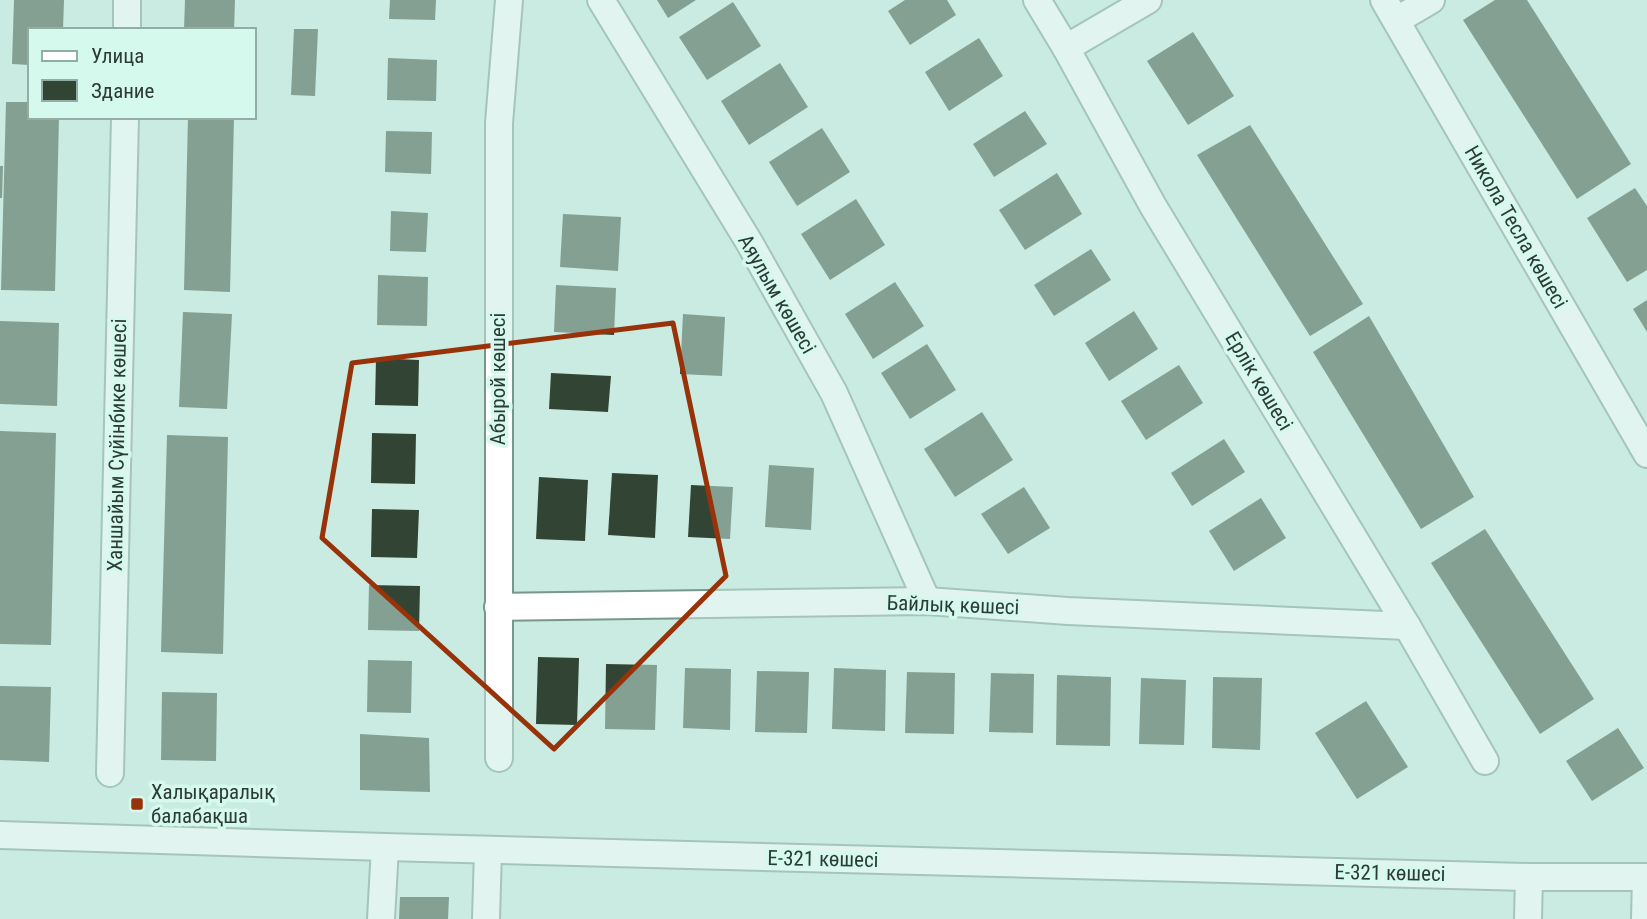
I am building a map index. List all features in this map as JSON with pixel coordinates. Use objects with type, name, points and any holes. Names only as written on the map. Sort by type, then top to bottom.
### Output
[{"type":"street","points":[[127,0],[127,28]]},
{"type":"street","name":"Абырой көшесі","points":[[499,758],[499,123],[509,0]]},
{"type":"street","name":"Аяулым көшесі","points":[[601,0],[749,243],[834,393],[927,601]]},
{"type":"street","name":"Ерлік көшесі","points":[[1037,0],[1153,206],[1408,626],[1485,761]]},
{"type":"street","points":[[1066,48],[1148,0]]},
{"type":"street","points":[[1390,10],[1432,0]]},
{"type":"street","name":"Никола Тесла көшесі","points":[[1390,10],[1647,454]]},
{"type":"street","name":"Ханшайым Сүйінбике көшесі","points":[[110,773],[125,119]]},
{"type":"street","name":"Байлық көшесі","points":[[498,607],[927,601],[1068,611],[1408,626]]},
{"type":"street","name":"Е-321 көшесі","points":[[0,835],[1529,877],[1646,877]]},
{"type":"street","points":[[381,919],[385,847]]},
{"type":"street","points":[[486,919],[488,850]]},
{"type":"street","points":[[1528,919],[1529,877]]},
{"type":"street","points":[[1645,919],[1646,877]]},
{"type":"highlighted area","points":[[673,323],[726,576],[554,749],[322,538],[352,363]]},
{"type":"building","points":[[14,0],[64,0],[63,28],[28,28],[28,65],[12,64]]},
{"type":"building","points":[[185,0],[235,0],[234,28],[184,28]]},
{"type":"building","points":[[390,0],[436,0],[435,20],[389,19]]},
{"type":"building","points":[[657,0],[696,0],[668,18]]},
{"type":"building","points":[[905,0],[947,0],[956,15],[910,45],[888,11]]},
{"type":"building","points":[[1495,0],[1527,0],[1631,164],[1577,199],[1463,20]]},
{"type":"building","points":[[733,2],[761,46],[707,80],[679,37]]},
{"type":"building","points":[[294,29],[318,29],[315,96],[291,95]]},
{"type":"building","points":[[1193,32],[1234,96],[1188,125],[1147,61]]},
{"type":"building","points":[[979,38],[1003,76],[949,111],[925,72]]},
{"type":"building","points":[[388,58],[437,60],[436,101],[387,100]]},
{"type":"building","points":[[780,63],[808,107],[749,145],[721,101]]},
{"type":"building","points":[[6,102],[28,102],[28,119],[59,119],[55,291],[1,290]]},
{"type":"building","points":[[1025,111],[1047,144],[994,177],[973,144]]},
{"type":"building","points":[[188,119],[234,119],[230,292],[184,290]]},
{"type":"building","points":[[1250,125],[1363,304],[1310,336],[1197,155]]},
{"type":"building","points":[[822,128],[850,172],[797,206],[769,162]]},
{"type":"building","points":[[386,131],[432,132],[431,174],[385,172]]},
{"type":"building","points":[[0,166],[3,166],[2,198],[0,198]]},
{"type":"building","points":[[1057,173],[1082,214],[1025,250],[999,210]]},
{"type":"building","points":[[1635,188],[1647,206],[1647,270],[1627,282],[1587,218]]},
{"type":"building","points":[[856,199],[885,245],[830,280],[801,234]]},
{"type":"building","points":[[391,211],[428,213],[426,252],[390,251]]},
{"type":"building","points":[[563,214],[621,217],[618,271],[560,267]]},
{"type":"building","points":[[1091,249],[1111,280],[1054,316],[1034,285]]},
{"type":"building","points":[[378,275],[428,277],[427,326],[377,325]]},
{"type":"building","points":[[895,282],[924,326],[873,359],[845,314]]},
{"type":"building","points":[[556,285],[616,288],[614,335],[554,332]]},
{"type":"building","points":[[1647,300],[1647,332],[1633,309]]},
{"type":"building","points":[[1134,311],[1158,349],[1109,381],[1085,343]]},
{"type":"building","points":[[183,312],[232,314],[227,409],[179,407]]},
{"type":"building","points":[[683,314],[725,317],[722,376],[680,374]]},
{"type":"building","points":[[1369,316],[1474,497],[1421,529],[1313,352]]},
{"type":"building","points":[[0,321],[59,323],[57,406],[0,404]]},
{"type":"building","points":[[927,344],[956,390],[910,419],[881,373]]},
{"type":"building","points":[[376,358],[419,360],[418,406],[375,405]]},
{"type":"building","points":[[1179,365],[1203,403],[1146,440],[1121,401]]},
{"type":"building","points":[[551,373],[611,376],[608,412],[549,409]]},
{"type":"building","points":[[982,412],[1013,460],[955,497],[924,449]]},
{"type":"building","points":[[0,431],[56,433],[51,645],[0,644]]},
{"type":"building","points":[[372,433],[416,434],[415,484],[371,483]]},
{"type":"building","points":[[167,435],[228,437],[223,654],[161,652]]},
{"type":"building","points":[[1224,439],[1245,472],[1192,506],[1171,473]]},
{"type":"building","points":[[769,465],[814,468],[811,530],[765,527]]},
{"type":"building","points":[[612,473],[658,475],[655,538],[608,535]]},
{"type":"building","points":[[539,477],[588,480],[585,541],[536,539]]},
{"type":"building","points":[[691,485],[733,487],[730,539],[688,537]]},
{"type":"building","points":[[1024,487],[1050,528],[1008,554],[981,514]]},
{"type":"building","points":[[1261,498],[1286,538],[1234,571],[1209,531]]},
{"type":"building","points":[[372,509],[419,510],[417,558],[371,557]]},
{"type":"building","points":[[1485,529],[1594,699],[1540,734],[1431,563]]},
{"type":"building","points":[[369,585],[420,586],[419,631],[368,630]]},
{"type":"building","points":[[538,657],[579,658],[577,725],[536,724]]},
{"type":"building","points":[[368,660],[412,661],[411,713],[367,712]]},
{"type":"building","points":[[606,664],[657,665],[655,730],[605,729]]},
{"type":"building","points":[[685,668],[731,669],[730,730],[683,728]]},
{"type":"building","points":[[834,668],[886,670],[885,731],[832,729]]},
{"type":"building","points":[[757,671],[809,672],[807,733],[755,732]]},
{"type":"building","points":[[907,672],[955,673],[954,734],[905,733]]},
{"type":"building","points":[[991,673],[1034,674],[1033,733],[989,732]]},
{"type":"building","points":[[1057,675],[1111,677],[1110,746],[1056,745]]},
{"type":"building","points":[[1213,677],[1262,678],[1260,750],[1212,748]]},
{"type":"building","points":[[1141,678],[1186,680],[1184,745],[1139,744]]},
{"type":"building","points":[[0,686],[51,687],[49,762],[0,760]]},
{"type":"building","points":[[162,692],[217,693],[216,761],[161,760]]},
{"type":"building","points":[[1366,701],[1408,767],[1357,799],[1315,733]]},
{"type":"building","points":[[1618,728],[1644,768],[1592,801],[1566,761]]},
{"type":"building","points":[[360,734],[429,738],[430,792],[360,790]]},
{"type":"building","points":[[400,897],[449,897],[448,919],[399,919]]},
{"type":"place","name":"Халықаралық балабақша","points":[[137,804]]}]
